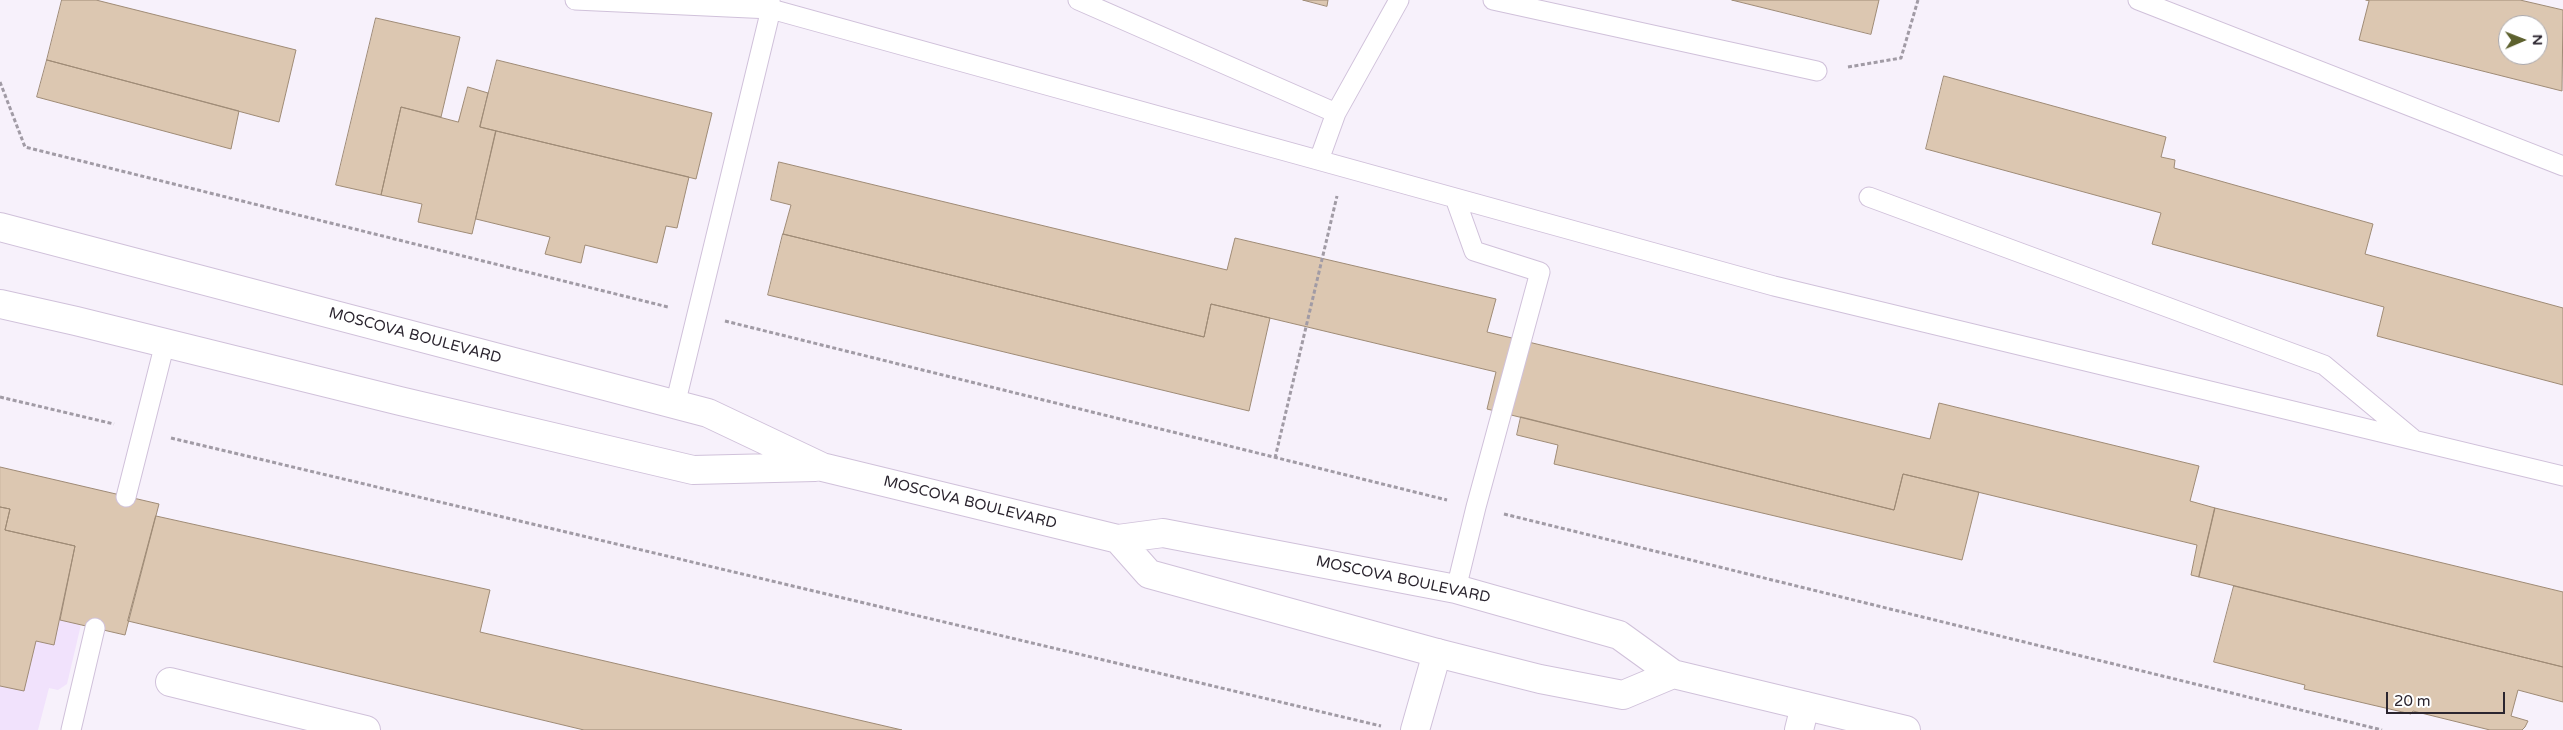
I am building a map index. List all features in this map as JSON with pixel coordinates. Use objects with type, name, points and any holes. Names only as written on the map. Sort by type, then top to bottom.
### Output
[{"type":"main road","name":"MOSCOVA BOULEVARD","points":[[0,227],[708,413],[822,467],[1118,538],[1163,533],[1456,589],[1619,635],[1673,674],[1802,718],[1906,730]]},
{"type":"main road","name":"MOSCOVA BOULEVARD","points":[[0,304],[694,470],[822,467]]},
{"type":"main road","points":[[1118,538],[1149,574],[1437,653],[1540,679],[1623,695],[1673,674]]},
{"type":"main road","points":[[1403,729],[1437,653]]},
{"type":"main road","points":[[170,682],[366,730]]},
{"type":"lane","points":[[576,0],[771,5],[1774,286],[2563,476]]},
{"type":"lane","points":[[1078,0],[1336,113]]},
{"type":"lane","points":[[1319,160],[1336,113],[1399,0]]},
{"type":"lane","points":[[1493,0],[1817,71]]},
{"type":"lane","points":[[2138,0],[2563,166]]},
{"type":"lane","points":[[675,405],[771,5]]},
{"type":"lane","points":[[1869,197],[2324,365],[2415,441]]},
{"type":"lane","points":[[1455,198],[1474,250],[1540,272],[1476,507],[1456,589]]},
{"type":"lane","points":[[126,497],[165,343]]},
{"type":"lane","points":[[70,730],[95,628]]},
{"type":"path","points":[[1817,71],[1901,58],[1918,0]]},
{"type":"path","points":[[0,82],[26,147],[1275,458],[2382,730]]},
{"type":"path","points":[[1275,458],[1330,226]]},
{"type":"path","points":[[0,397],[1403,729]]},
{"type":"shaded area","points":[[0,467],[112,493],[67,684],[58,690],[49,688],[38,730],[0,730]]},
{"type":"building","points":[[62,0],[96,0],[296,50],[279,122],[47,60]]},
{"type":"building","points":[[1303,0],[1328,0],[1327,6]]},
{"type":"building","points":[[1732,0],[1879,0],[1871,34]]},
{"type":"building","points":[[2366,0],[2520,0],[2563,10],[2562,91],[2359,40],[2369,1]]},
{"type":"building","points":[[376,18],[460,37],[441,117],[401,107],[381,195],[336,185]]},
{"type":"building","points":[[47,60],[239,111],[231,149],[37,97]]},
{"type":"building","points":[[497,60],[712,113],[696,179],[480,127]]},
{"type":"building","points":[[1944,76],[2166,137],[2161,157],[2175,160],[2174,168],[2373,224],[2365,254],[2563,308],[2563,385],[2377,336],[2384,307],[2152,244],[2161,213],[1926,149]]},
{"type":"building","points":[[468,87],[488,93],[480,127],[496,131],[472,234],[418,222],[422,204],[381,195],[401,107],[458,122]]},
{"type":"building","points":[[496,131],[689,177],[677,228],[666,226],[657,263],[585,245],[581,263],[545,254],[550,237],[476,219]]},
{"type":"building","points":[[779,162],[1227,270],[1235,238],[1496,299],[1487,332],[1930,439],[1939,403],[2199,466],[2190,501],[2215,508],[2199,577],[2191,575],[2197,545],[1903,474],[1894,510],[1487,409],[1496,372],[1211,304],[1204,337],[783,234],[791,205],[771,200]]},
{"type":"building","points":[[783,234],[1204,337],[1211,304],[1270,318],[1249,411],[768,295]]},
{"type":"building","points":[[1521,417],[1894,510],[1903,474],[1979,492],[1962,560],[1554,464],[1558,445],[1517,435]]},
{"type":"building","points":[[0,467],[159,504],[125,635],[60,620],[75,546],[5,530],[10,509],[0,507]]},
{"type":"building","points":[[0,507],[10,509],[5,530],[75,546],[54,645],[36,641],[24,691],[0,686]]},
{"type":"building","points":[[2215,508],[2563,592],[2563,667],[2199,577]]},
{"type":"building","points":[[156,516],[490,590],[480,632],[902,730],[584,730],[128,621]]},
{"type":"building","points":[[2234,586],[2563,667],[2563,702],[2518,690],[2511,716],[2528,721],[2525,727],[2522,730],[2490,730],[2413,711],[2411,714],[2304,689],[2305,685],[2214,662]]}]
